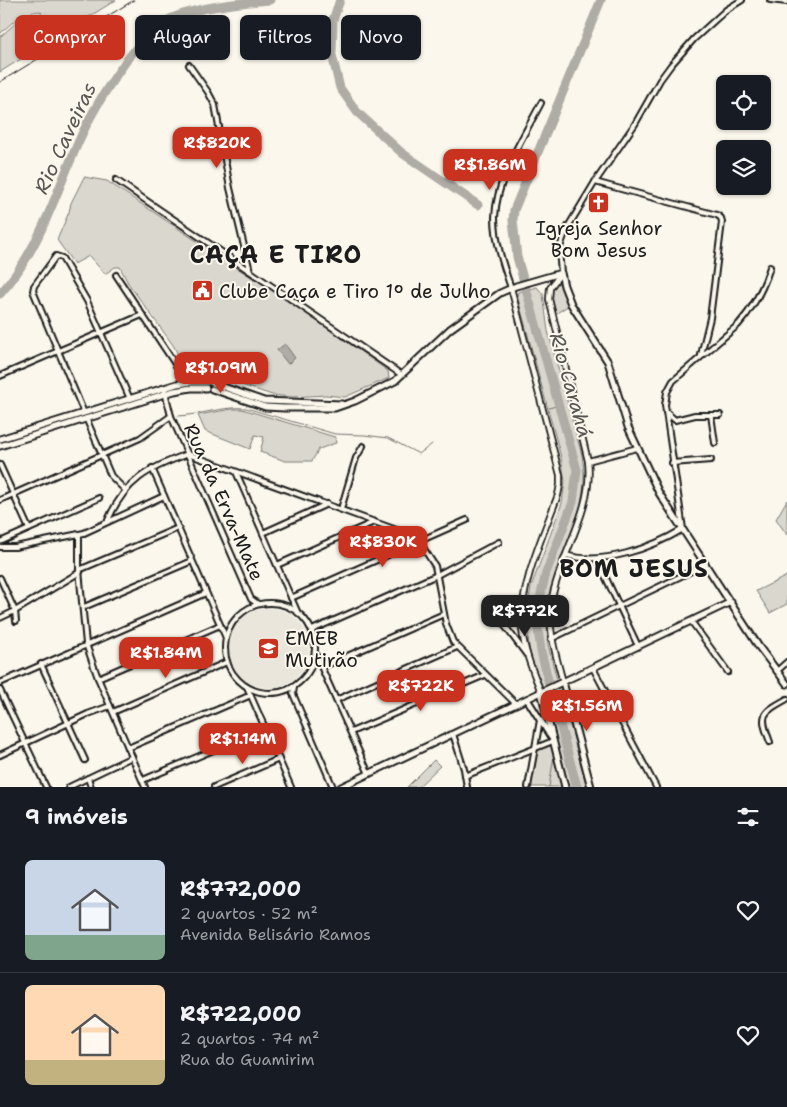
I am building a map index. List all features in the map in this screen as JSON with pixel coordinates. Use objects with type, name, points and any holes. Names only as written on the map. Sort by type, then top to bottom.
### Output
[{"type":"main road","points":[[0,440],[85,416],[165,391],[187,382],[264,401],[347,404],[383,388],[402,375],[461,321],[496,295],[514,287],[561,273],[571,304],[608,362],[628,427],[659,493],[787,684]]},
{"type":"main road","points":[[0,446],[130,399],[165,391],[209,386]]},
{"type":"main road","points":[[341,787],[731,602]]},
{"type":"main road","points":[[563,682],[592,787]]},
{"type":"main road","points":[[542,691],[565,787]]},
{"type":"main road","points":[[527,699],[553,741]]},
{"type":"street","points":[[563,682],[551,639],[552,599],[588,492],[589,481],[588,461],[549,299],[550,288],[561,273],[559,250],[563,236],[595,182],[635,124],[671,65],[712,22],[732,5],[742,0]]},
{"type":"street","points":[[770,0],[787,2]]},
{"type":"street","points":[[189,65],[215,105],[230,188],[250,271]]},
{"type":"street","points":[[526,654],[521,620],[527,586],[558,495],[560,475],[514,287],[498,243],[495,216],[507,171],[541,103]]},
{"type":"street","points":[[116,180],[402,375]]},
{"type":"street","points":[[595,182],[717,215],[721,218],[710,318],[701,356]]},
{"type":"street","points":[[125,490],[111,476],[33,291],[34,286],[54,258],[58,256],[62,258],[84,294],[130,399]]},
{"type":"street","points":[[566,556],[597,559],[657,543],[683,529],[672,463],[665,399],[673,381],[738,325],[754,306],[765,284],[770,267]]},
{"type":"street","points":[[116,275],[187,382]]},
{"type":"street","points":[[0,376],[142,315]]},
{"type":"street","name":"Rua da Erva-Mate","points":[[165,391],[171,416],[251,598],[258,604]]},
{"type":"street","points":[[666,412],[675,420],[695,415],[720,415]]},
{"type":"street","points":[[711,415],[714,443]]},
{"type":"street","points":[[0,500],[147,434],[171,416]]},
{"type":"street","points":[[341,509],[356,458],[363,446]]},
{"type":"street","points":[[588,461],[637,448]]},
{"type":"street","points":[[108,520],[114,505],[125,490],[152,468],[188,454],[402,532],[417,542],[431,557],[437,575],[448,631],[457,647],[516,704]]},
{"type":"street","points":[[672,463],[711,460]]},
{"type":"street","points":[[0,465],[29,529]]},
{"type":"street","points":[[152,468],[226,638]]},
{"type":"street","points":[[235,471],[297,612]]},
{"type":"street","points":[[0,547],[15,547],[79,534],[164,496]]},
{"type":"street","points":[[0,542],[99,498]]},
{"type":"street","points":[[263,533],[327,504]]},
{"type":"street","points":[[292,598],[467,520]]},
{"type":"street","points":[[277,565],[374,522]]},
{"type":"street","points":[[0,618],[15,611],[80,571],[178,528]]},
{"type":"street","points":[[79,534],[86,644],[98,678],[145,787]]},
{"type":"street","points":[[312,630],[437,575],[499,542]]},
{"type":"street","points":[[597,559],[638,646]]},
{"type":"street","points":[[84,607],[192,561]]},
{"type":"street","points":[[551,639],[706,564]]},
{"type":"street","points":[[0,578],[15,611],[16,621]]},
{"type":"street","points":[[0,683],[206,593]]},
{"type":"street","name":"Rua da Erva-Mate","points":[[250,608],[251,598]]},
{"type":"street","points":[[292,787],[247,687],[235,676],[227,662],[226,638],[231,626],[239,615],[258,604],[283,604],[303,617],[312,630],[316,653],[369,774]]},
{"type":"street","points":[[322,667],[444,614]]},
{"type":"street","points":[[521,620],[509,621],[505,626],[526,654],[542,691]]},
{"type":"street","points":[[691,621],[728,672]]},
{"type":"street","points":[[98,678],[220,625]]},
{"type":"street","points":[[336,700],[457,647]]},
{"type":"street","points":[[247,687],[271,693],[294,687],[311,669],[316,653]]},
{"type":"street","points":[[113,712],[227,662]]},
{"type":"street","points":[[777,671],[787,662]]},
{"type":"street","points":[[41,664],[85,760]]},
{"type":"street","points":[[592,668],[656,787]]},
{"type":"street","points":[[351,732],[485,675]]},
{"type":"street","points":[[294,687],[293,694],[334,787]]},
{"type":"street","points":[[0,690],[46,787]]},
{"type":"street","points":[[287,690],[293,694]]},
{"type":"street","points":[[128,748],[251,695]]},
{"type":"street","points":[[770,742],[765,730],[764,717],[770,708],[787,699]]},
{"type":"street","points":[[0,755],[68,723],[110,706]]},
{"type":"street","points":[[528,787],[540,720]]},
{"type":"street","points":[[142,780],[265,728]]},
{"type":"street","points":[[453,734],[465,776],[465,786]]},
{"type":"street","points":[[465,776],[553,741]]},
{"type":"street","points":[[69,787],[132,757]]},
{"type":"street","points":[[214,787],[279,760]]},
{"type":"street","points":[[88,778],[91,787]]},
{"type":"shaded area","points":[[0,0],[116,0],[92,15],[32,15],[42,13],[40,11],[26,15],[15,15],[15,21],[0,34]]},
{"type":"shaded area","points":[[15,24],[15,60],[19,60],[0,72],[0,37]]},
{"type":"shaded area","name":"Clube Caça e Tiro 1º de Julho","points":[[84,177],[107,181],[285,298],[388,371],[389,378],[345,397],[326,395],[292,397],[272,395],[233,382],[231,375],[222,376],[206,372],[197,374],[186,369],[173,345],[128,283],[120,267],[115,267],[105,274],[89,256],[74,264],[57,240],[71,203]]},
{"type":"shaded area","points":[[561,273],[571,304],[552,316],[549,293]]},
{"type":"shaded area","points":[[537,287],[543,294],[548,331],[582,455],[584,470],[584,485],[580,508],[553,585],[547,611],[548,645],[557,680],[542,687],[533,666],[529,648],[527,612],[531,587],[562,503],[565,481],[561,457],[517,295],[518,292]]},
{"type":"shaded area","points":[[285,344],[295,358],[288,364],[277,350]]},
{"type":"shaded area","points":[[242,409],[335,437],[336,443],[319,449],[312,461],[285,461],[260,452],[264,437],[255,435],[250,449],[205,431],[198,415]]},
{"type":"shaded area","points":[[787,500],[787,535],[776,519]]},
{"type":"shaded area","points":[[787,576],[787,604],[770,613],[756,591]]},
{"type":"shaded area","name":"EMEB Mutirão","points":[[269,608],[284,611],[297,620],[306,633],[309,648],[306,663],[297,676],[284,685],[269,688],[254,685],[241,676],[232,663],[229,648],[232,633],[241,620],[254,611]]},
{"type":"shaded area","points":[[558,688],[561,692],[587,787],[569,787],[545,697],[546,694]]},
{"type":"shaded area","points":[[553,741],[565,787],[528,787],[535,749]]},
{"type":"shaded area","points":[[434,760],[440,766],[418,787],[407,787]]},
{"type":"waterway","name":"Rio Caveiras","points":[[0,294],[14,277],[36,241],[93,112],[117,73],[143,41],[166,21],[189,12],[216,6],[270,0]]},
{"type":"waterway","points":[[340,0],[333,20],[332,55],[340,88],[357,112],[402,153],[478,205]]},
{"type":"waterway","name":"Rio Carahá","points":[[577,787],[541,651],[536,615],[546,573],[573,502],[577,470],[517,257],[513,220],[514,210],[601,0]]},
{"type":"waterway","points":[[549,408],[559,405]]},
{"type":"waterway","points":[[178,416],[229,408],[246,408],[335,434],[388,438],[419,454],[432,444]]},
{"type":"waterway","points":[[549,787],[554,756]]},
{"type":"railway","points":[[0,82],[134,0]]},
{"type":"place","name":"Igreja Senhor Bom Jesus","points":[[599,202]]},
{"type":"place","name":"Clube Caça e Tiro 1º de Julho","points":[[203,291]]},
{"type":"place","name":"EMEB Mutirão","points":[[269,649]]},
{"type":"district","name":"CAÇA E TIRO","points":[[276,255]]},
{"type":"district","name":"BOM JESUS","points":[[634,569]]}]
